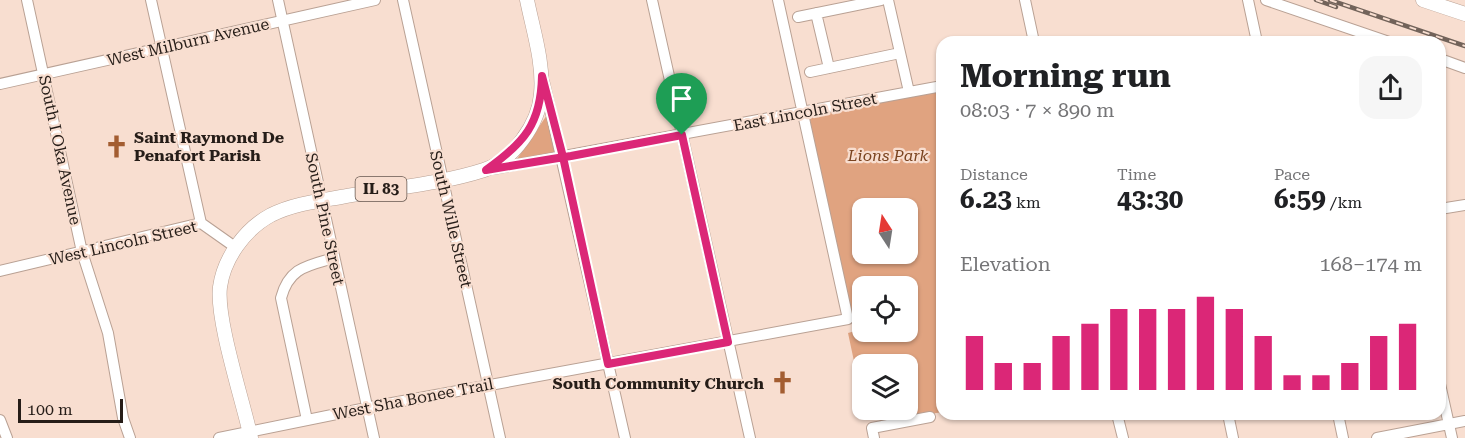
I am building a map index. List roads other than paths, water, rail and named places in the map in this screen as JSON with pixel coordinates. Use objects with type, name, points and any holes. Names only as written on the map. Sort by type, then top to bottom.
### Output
[{"type":"main road","name":"IL 83","points":[[250,435],[222,311],[220,287],[235,247],[270,216],[321,200],[486,170],[512,151],[531,130],[541,96],[542,76],[527,0]]},
{"type":"main road","points":[[1423,0],[1465,14]]},
{"type":"street","name":"South I Oka Avenue","points":[[27,0],[82,252],[108,333],[123,418],[130,438]]},
{"type":"street","points":[[151,0],[201,223]]},
{"type":"street","name":"South Pine Street","points":[[278,0],[374,438]]},
{"type":"street","name":"West Milburn Avenue","points":[[0,84],[375,0]]},
{"type":"street","name":"South Wille Street","points":[[403,0],[500,438]]},
{"type":"street","points":[[652,0],[750,438]]},
{"type":"street","points":[[778,0],[802,112]]},
{"type":"street","points":[[798,17],[881,0]]},
{"type":"street","points":[[888,0],[909,92]]},
{"type":"street","points":[[1025,0],[1033,36]]},
{"type":"street","points":[[1248,0],[1256,36]]},
{"type":"street","points":[[1266,0],[1371,36]]},
{"type":"street","points":[[816,13],[829,68]]},
{"type":"street","points":[[810,72],[900,52]]},
{"type":"street","points":[[1446,61],[1465,68]]},
{"type":"street","points":[[542,76],[563,157],[625,438]]},
{"type":"street","name":"East Lincoln Street","points":[[486,170],[936,87]]},
{"type":"street","name":"West Sha Bonee Trail","points":[[219,438],[250,435],[366,408],[848,319],[802,112]]},
{"type":"street","points":[[1446,208],[1465,205]]},
{"type":"street","name":"West Lincoln Street","points":[[0,271],[201,223],[235,247]]},
{"type":"street","points":[[307,420],[281,298],[285,284],[295,272],[306,266],[334,258]]},
{"type":"street","points":[[1446,411],[1452,438]]},
{"type":"street","points":[[873,433],[930,417]]},
{"type":"street","points":[[0,420],[7,438]]},
{"type":"street","points":[[1118,420],[1123,438]]},
{"type":"street","points":[[1229,420],[1233,438]]},
{"type":"street","points":[[1339,420],[1343,438]]},
{"type":"street","points":[[1377,438],[1465,421]]},
{"type":"railway","points":[[1316,0],[1336,7]]},
{"type":"railway","points":[[1330,0],[1436,36]]},
{"type":"railway","points":[[1446,40],[1465,46]]},
{"type":"place","name":"Saint Raymond De Penafort Parish","points":[[116,146]]},
{"type":"place","name":"South Community Church","points":[[782,383]]},
{"type":"park label","name":"Lions Park","points":[[888,155]]}]
